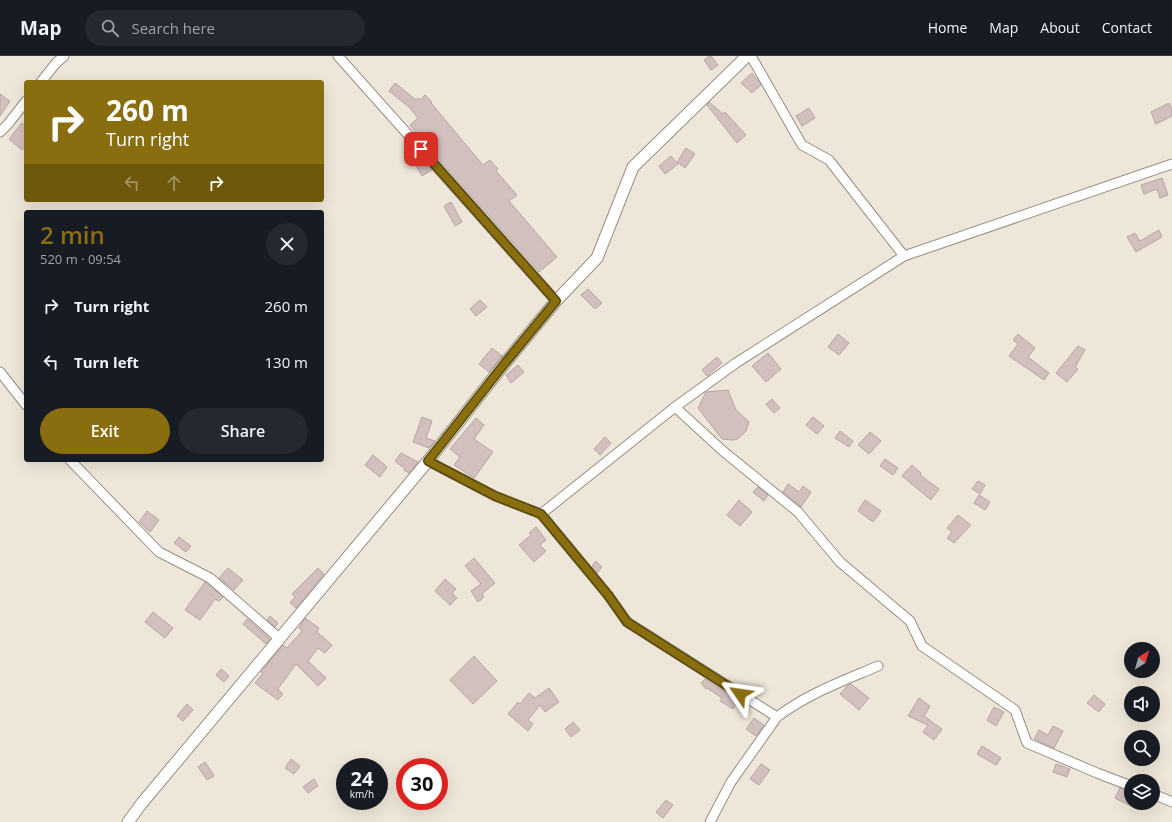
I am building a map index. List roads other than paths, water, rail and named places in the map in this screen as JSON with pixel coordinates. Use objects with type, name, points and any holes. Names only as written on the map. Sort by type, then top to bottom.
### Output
[{"type":"street","points":[[43,80],[56,63],[64,56]]},
{"type":"street","points":[[338,56],[556,301]]},
{"type":"street","points":[[128,822],[142,803],[428,461],[556,301],[597,258],[633,167],[747,56]]},
{"type":"street","points":[[752,56],[802,144],[829,160],[904,256]]},
{"type":"street","points":[[0,132],[24,104]]},
{"type":"street","points":[[541,514],[675,407],[736,363],[904,256],[1172,164]]},
{"type":"street","points":[[0,372],[24,402]]},
{"type":"street","points":[[675,407],[723,451],[798,512],[840,562],[910,621],[922,646],[1015,710],[1027,743],[1124,783]]},
{"type":"street","points":[[428,461],[495,496],[541,514],[608,595],[627,622],[777,717]]},
{"type":"street","points":[[72,462],[159,552],[210,578],[280,639]]},
{"type":"street","points":[[710,822],[731,782],[777,717],[788,708],[813,693],[878,666]]},
{"type":"street","points":[[1160,797],[1172,802]]}]
